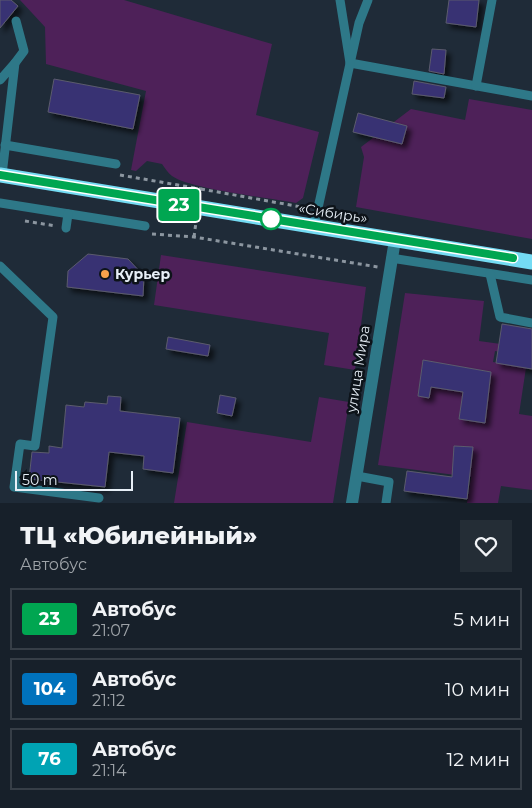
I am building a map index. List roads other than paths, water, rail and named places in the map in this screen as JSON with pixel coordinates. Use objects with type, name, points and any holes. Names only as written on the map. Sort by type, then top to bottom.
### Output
[{"type":"highway","name":"«Сибирь»","points":[[1,178],[532,262]]},
{"type":"street","name":"улица Мира","points":[[352,503],[395,240]]},
{"type":"lane","points":[[340,0],[350,62]]},
{"type":"lane","points":[[314,226],[359,23],[368,0]]},
{"type":"lane","points":[[476,86],[492,0]]},
{"type":"lane","points":[[0,80],[24,51],[16,21]]},
{"type":"lane","points":[[350,62],[532,96]]},
{"type":"lane","points":[[1,178],[15,63]]},
{"type":"lane","points":[[5,145],[116,164]]},
{"type":"lane","points":[[0,203],[68,214],[145,230]]},
{"type":"lane","points":[[66,228],[68,214]]},
{"type":"lane","points":[[390,264],[532,280]]},
{"type":"lane","points":[[0,266],[53,317],[35,446],[20,444],[14,487],[99,498]]},
{"type":"lane","points":[[490,274],[500,317],[532,323]]},
{"type":"lane","points":[[356,476],[389,482],[386,503]]},
{"type":"place","name":"Курьер","points":[[105,274]]}]
